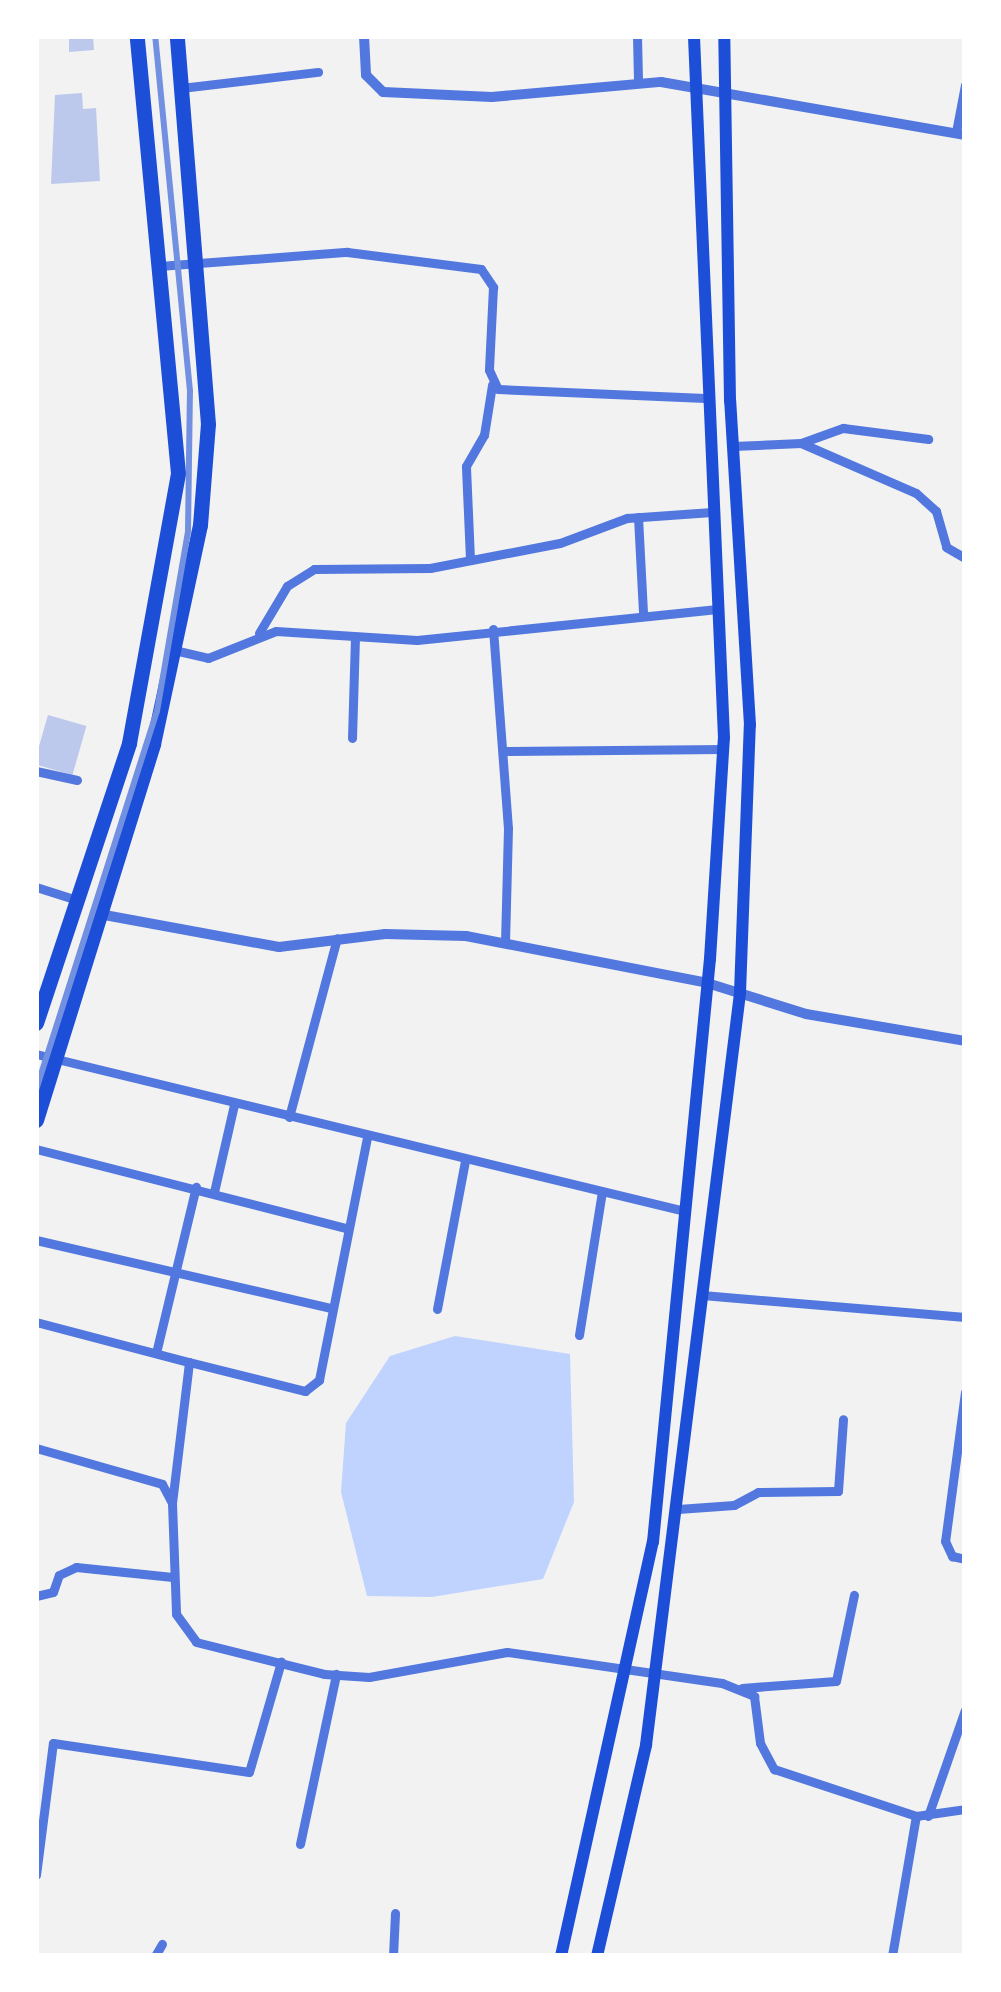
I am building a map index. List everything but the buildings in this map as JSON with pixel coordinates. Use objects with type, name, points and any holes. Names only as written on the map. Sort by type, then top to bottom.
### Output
[{"type":"highway","points":[[36,1023],[129,743],[178,473],[137,36]]},
{"type":"highway","points":[[36,1120],[153,743],[200,525],[208,424],[177,36]]},
{"type":"main road","points":[[561,1956],[653,1541],[707,983],[723,748],[705,398],[694,36]]},
{"type":"main road","points":[[597,1956],[655,1676],[740,993],[751,819],[733,446],[724,36]]},
{"type":"main road","points":[[717,608],[744,608]]},
{"type":"main road","points":[[685,1211],[711,1218]]},
{"type":"street","points":[[364,36],[366,75],[383,92],[492,97],[638,80],[960,133],[965,85]]},
{"type":"street","points":[[637,36],[638,80]]},
{"type":"street","points":[[181,88],[318,72]]},
{"type":"street","points":[[159,266],[347,251],[481,269],[493,287],[492,385],[484,435],[466,466],[470,559]]},
{"type":"street","points":[[492,385],[705,398]]},
{"type":"street","points":[[733,446],[801,443],[843,428],[928,439]]},
{"type":"street","points":[[801,443],[929,501],[946,547],[965,558]]},
{"type":"street","points":[[259,633],[287,586],[314,569],[470,559],[638,517],[712,512]]},
{"type":"street","points":[[638,517],[643,614]]},
{"type":"street","points":[[173,650],[208,658],[259,633],[417,640],[494,628],[717,608]]},
{"type":"street","points":[[494,628],[504,751],[505,942]]},
{"type":"street","points":[[352,738],[355,637]]},
{"type":"street","points":[[504,751],[723,748]]},
{"type":"street","points":[[36,771],[77,781]]},
{"type":"street","points":[[36,887],[77,900]]},
{"type":"street","points":[[99,914],[279,947],[423,933],[505,942],[707,983],[806,1014],[965,1042]]},
{"type":"street","points":[[290,1117],[337,938]]},
{"type":"street","points":[[36,1054],[367,1138],[685,1211]]},
{"type":"street","points":[[214,1192],[234,1105]]},
{"type":"street","points":[[36,1322],[305,1391],[320,1380],[367,1138]]},
{"type":"street","points":[[36,1149],[347,1228]]},
{"type":"street","points":[[437,1309],[465,1161]]},
{"type":"street","points":[[157,1354],[196,1187]]},
{"type":"street","points":[[579,1335],[602,1192]]},
{"type":"street","points":[[36,1240],[332,1307]]},
{"type":"street","points":[[701,1295],[965,1318]]},
{"type":"street","points":[[189,1362],[172,1503],[172,1577],[184,1633],[336,1674],[369,1677],[508,1652],[742,1688],[836,1681],[854,1595]]},
{"type":"street","points":[[965,1392],[946,1540],[952,1556],[965,1559]]},
{"type":"street","points":[[678,1509],[734,1505],[758,1492],[838,1491],[843,1419]]},
{"type":"street","points":[[36,1448],[147,1474],[172,1503]]},
{"type":"street","points":[[36,1596],[53,1592],[59,1575],[76,1567],[172,1577]]},
{"type":"street","points":[[36,1875],[52,1743],[249,1772],[280,1662]]},
{"type":"street","points":[[300,1844],[336,1674]]},
{"type":"street","points":[[742,1688],[754,1696],[760,1743],[773,1769],[916,1816],[965,1809]]},
{"type":"street","points":[[928,1816],[965,1710]]},
{"type":"street","points":[[892,1956],[916,1816]]},
{"type":"street","points":[[393,1956],[395,1913]]},
{"type":"street","points":[[155,1956],[161,1944]]},
{"type":"water","points":[[455,1336],[570,1354],[574,1502],[543,1579],[432,1597],[367,1596],[341,1492],[346,1423],[390,1356]]},
{"type":"railway","points":[[36,1090],[157,711],[188,531],[190,391],[155,36]]}]
